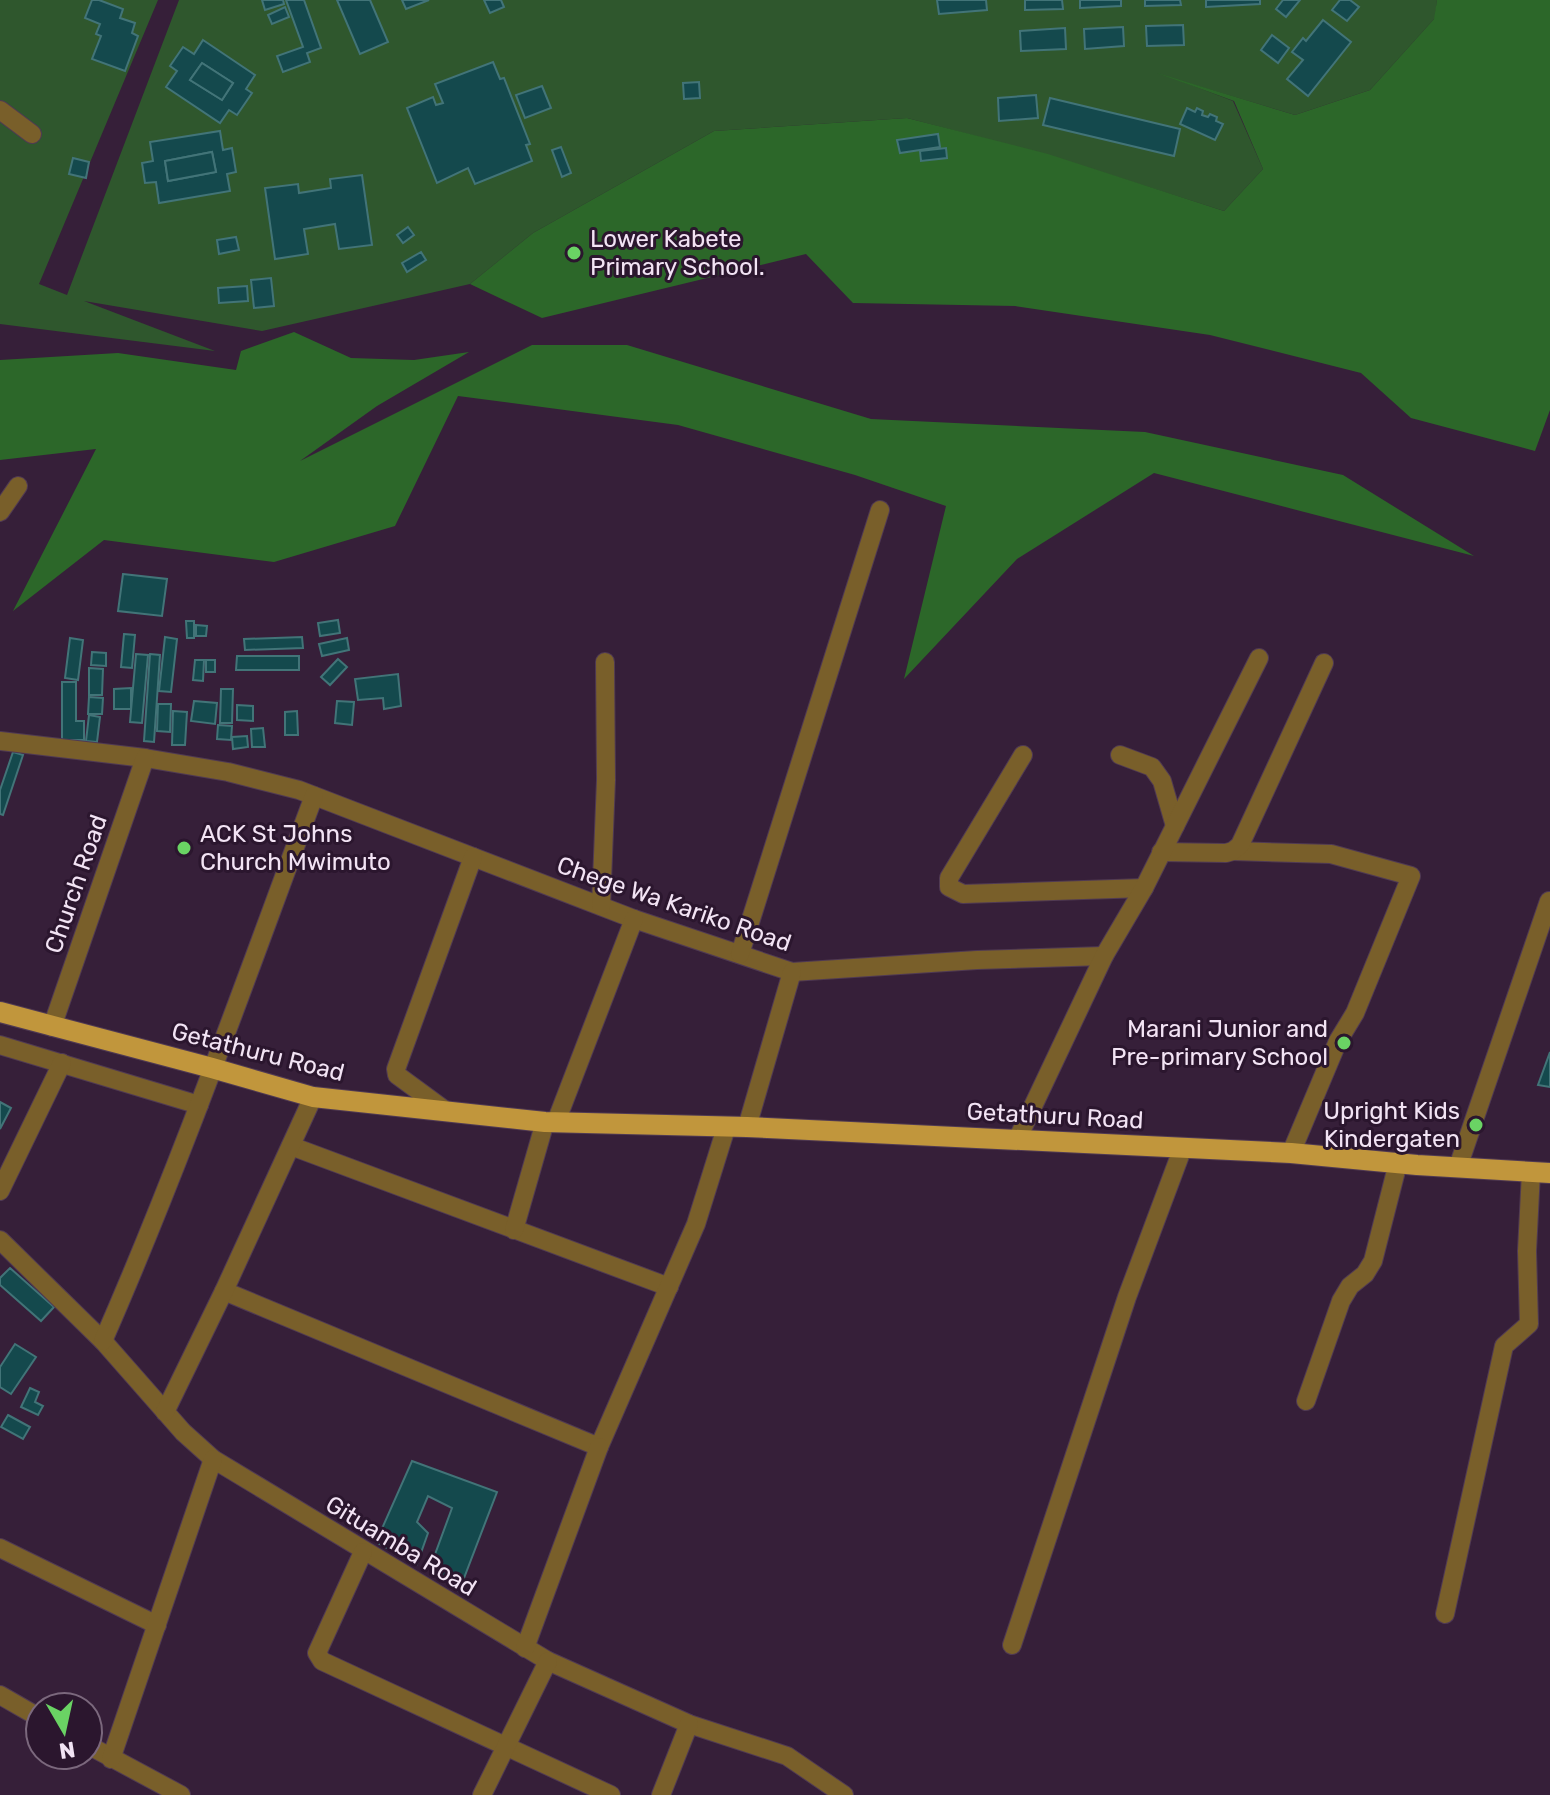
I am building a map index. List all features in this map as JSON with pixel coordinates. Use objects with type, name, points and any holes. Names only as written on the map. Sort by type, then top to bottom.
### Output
[{"type":"main road","name":"Getathuru Road","points":[[0,1012],[313,1097],[550,1122],[737,1127],[1291,1153],[1541,1173]]},
{"type":"street","points":[[0,110],[32,134]]},
{"type":"street","points":[[0,512],[18,486]]},
{"type":"street","points":[[740,954],[880,510]]},
{"type":"street","points":[[1017,1140],[1104,956],[1144,888],[1259,658]]},
{"type":"street","points":[[601,906],[606,780],[605,662]]},
{"type":"street","points":[[1233,851],[1240,845],[1324,663]]},
{"type":"street","name":"Chege Wa Kariko Road","points":[[0,741],[145,758],[228,772],[314,796],[634,919],[792,972],[977,960],[1104,956]]},
{"type":"street","points":[[1023,755],[949,878],[949,887],[963,894],[1144,888]]},
{"type":"street","points":[[1120,755],[1152,767],[1162,781],[1175,826]]},
{"type":"street","name":"Church Road","points":[[52,1027],[145,758]]},
{"type":"street","points":[[103,1341],[199,1105],[314,796]]},
{"type":"street","points":[[1161,852],[1331,854],[1411,876],[1355,1013],[1338,1041],[1291,1153]]},
{"type":"street","points":[[446,1111],[397,1075],[396,1069],[473,857]]},
{"type":"street","points":[[1458,1167],[1549,901]]},
{"type":"street","points":[[514,1230],[550,1122],[634,919]]},
{"type":"street","points":[[525,1648],[599,1447],[737,1127],[792,972]]},
{"type":"street","points":[[0,1045],[199,1105]]},
{"type":"street","points":[[0,1191],[62,1063]]},
{"type":"street","points":[[165,1412],[313,1097]]},
{"type":"street","points":[[291,1146],[669,1287]]},
{"type":"street","points":[[1012,1645],[1122,1312],[1182,1150]]},
{"type":"street","points":[[1306,1401],[1341,1301],[1373,1261],[1398,1163]]},
{"type":"street","points":[[1445,1614],[1504,1346],[1529,1324],[1527,1251],[1541,1173]]},
{"type":"street","name":"Gituamba Road","points":[[0,1240],[103,1341],[165,1412],[213,1459],[548,1661],[689,1724],[787,1756],[844,1795]]},
{"type":"street","points":[[224,1291],[599,1447]]},
{"type":"street","points":[[111,1759],[213,1459]]},
{"type":"street","points":[[0,1548],[157,1625]]},
{"type":"street","points":[[363,1552],[317,1653],[322,1661],[611,1795]]},
{"type":"street","points":[[482,1795],[548,1661]]},
{"type":"street","points":[[0,1695],[24,1709]]},
{"type":"street","points":[[661,1795],[689,1724]]},
{"type":"street","points":[[104,1755],[181,1795]]},
{"type":"green space","points":[[0,0],[158,0],[39,284],[67,295],[179,0],[1437,0],[1435,18],[1370,90],[1295,115],[1178,80],[1233,101],[1263,169],[1224,211],[1048,155],[907,118],[714,131],[533,233],[470,284],[262,331],[84,301],[215,351],[0,324]]},
{"type":"green space","points":[[1437,0],[1550,0],[1550,410],[1535,451],[1411,418],[1361,373],[1210,335],[1015,306],[853,303],[806,254],[542,318],[470,284],[533,233],[714,131],[907,118],[1048,154],[1224,211],[1263,169],[1234,101],[1157,73],[1295,115],[1370,90],[1434,19]]},
{"type":"green space","points":[[294,332],[351,358],[414,360],[469,352],[377,406],[300,461],[532,345],[627,345],[871,419],[1145,432],[1343,475],[1474,556],[1154,473],[1017,559],[904,679],[946,506],[855,475],[678,425],[458,396],[395,526],[274,562],[104,540],[13,611],[96,449],[0,460],[0,360],[118,353],[236,370],[241,351]]},
{"type":"building","points":[[92,0],[123,9],[120,18],[135,23],[132,33],[138,36],[125,71],[92,59],[101,36],[96,34],[100,24],[85,18]]},
{"type":"building","points":[[262,0],[283,0],[284,4],[265,10]]},
{"type":"building","points":[[286,0],[304,0],[321,48],[307,53],[310,62],[283,72],[277,56],[303,47]]},
{"type":"building","points":[[337,0],[370,0],[388,42],[360,54]]},
{"type":"building","points":[[402,0],[429,0],[406,9]]},
{"type":"building","points":[[484,0],[501,0],[504,7],[490,13]]},
{"type":"building","points":[[937,0],[986,0],[987,10],[939,14]]},
{"type":"building","points":[[1025,0],[1062,0],[1063,9],[1025,10]]},
{"type":"building","points":[[1080,0],[1121,0],[1121,6],[1080,8]]},
{"type":"building","points":[[1145,0],[1180,0],[1181,5],[1145,6]]},
{"type":"building","points":[[1206,0],[1260,0],[1260,4],[1206,7]]},
{"type":"building","points":[[1283,0],[1300,0],[1286,17],[1276,9]]},
{"type":"building","points":[[1340,0],[1350,0],[1359,7],[1347,21],[1332,10]]},
{"type":"building","points":[[285,7],[289,17],[272,24],[268,15]]},
{"type":"building","points":[[1323,20],[1351,42],[1308,96],[1287,79],[1303,60],[1292,52],[1303,38],[1306,41]]},
{"type":"building","points":[[1183,25],[1184,45],[1147,46],[1146,26]]},
{"type":"building","points":[[1123,27],[1124,46],[1085,49],[1084,29]]},
{"type":"building","points":[[1065,28],[1066,49],[1021,51],[1020,31]]},
{"type":"building","points":[[1272,35],[1289,48],[1278,63],[1261,50]]},
{"type":"building","points":[[203,40],[255,75],[246,89],[252,93],[237,115],[229,110],[220,123],[166,87],[177,71],[170,66],[183,47],[194,54]],"holes":[[[202,63],[233,83],[222,100],[190,80]]]},
{"type":"building","points":[[493,62],[500,79],[504,78],[530,144],[526,145],[532,161],[475,184],[468,168],[437,183],[407,108],[433,97],[436,105],[443,103],[435,84]]},
{"type":"building","points":[[202,63],[233,83],[222,100],[190,80]]},
{"type":"building","points":[[699,82],[700,98],[684,99],[683,83]]},
{"type":"building","points":[[542,86],[551,108],[525,118],[516,95]]},
{"type":"building","points":[[1036,95],[1038,118],[999,121],[998,98]]},
{"type":"building","points":[[1050,98],[1180,129],[1174,156],[1043,125]]},
{"type":"building","points":[[1187,108],[1195,112],[1197,108],[1203,111],[1202,115],[1217,117],[1216,121],[1223,124],[1215,140],[1180,124]]},
{"type":"building","points":[[220,131],[223,150],[232,148],[236,172],[227,174],[230,191],[159,203],[156,182],[145,183],[142,163],[153,161],[150,142]],"holes":[[[212,152],[216,172],[168,181],[165,161]]]},
{"type":"building","points":[[938,134],[940,147],[900,153],[897,140]]},
{"type":"building","points":[[561,147],[571,173],[562,177],[552,150]]},
{"type":"building","points":[[946,148],[947,158],[921,161],[920,151]]},
{"type":"building","points":[[212,152],[216,172],[168,181],[165,161]]},
{"type":"building","points":[[73,158],[89,162],[86,178],[69,174]]},
{"type":"building","points":[[362,175],[372,245],[339,249],[335,224],[304,229],[308,254],[275,259],[265,188],[298,184],[299,193],[331,188],[330,179]]},
{"type":"building","points":[[408,227],[414,235],[403,243],[397,235]]},
{"type":"building","points":[[236,237],[239,250],[219,254],[217,240]]},
{"type":"building","points":[[421,252],[426,260],[407,272],[402,263]]},
{"type":"building","points":[[271,278],[274,306],[254,308],[251,280]]},
{"type":"building","points":[[247,286],[248,301],[219,303],[218,288]]},
{"type":"building","points":[[123,574],[167,579],[162,616],[118,611]]},
{"type":"building","points":[[338,620],[340,633],[320,636],[318,623]]},
{"type":"building","points":[[186,621],[194,621],[194,638],[187,638]]},
{"type":"building","points":[[196,625],[207,626],[206,636],[196,636]]},
{"type":"building","points":[[124,634],[135,635],[132,668],[121,667]]},
{"type":"building","points":[[165,637],[177,639],[171,692],[159,691]]},
{"type":"building","points":[[302,637],[303,648],[245,650],[244,639]]},
{"type":"building","points":[[70,638],[83,640],[78,680],[65,678]]},
{"type":"building","points":[[347,638],[349,650],[322,656],[319,644]]},
{"type":"building","points":[[92,652],[106,653],[106,666],[91,665]]},
{"type":"building","points":[[136,654],[148,655],[142,723],[130,722]]},
{"type":"building","points":[[150,654],[160,655],[154,742],[144,741]]},
{"type":"building","points":[[237,656],[299,656],[299,670],[236,670]]},
{"type":"building","points":[[338,659],[347,667],[330,685],[321,677]]},
{"type":"building","points":[[195,660],[204,660],[203,681],[193,680]]},
{"type":"building","points":[[206,660],[215,660],[215,672],[206,672]]},
{"type":"building","points":[[89,668],[103,669],[102,695],[89,695]]},
{"type":"building","points":[[398,674],[401,706],[384,709],[383,698],[358,700],[355,679]]},
{"type":"building","points":[[62,682],[76,682],[76,721],[84,721],[84,740],[62,740]]},
{"type":"building","points":[[131,688],[131,709],[114,709],[114,689]]},
{"type":"building","points":[[221,689],[233,689],[232,723],[220,723]]},
{"type":"building","points":[[89,697],[103,698],[102,714],[88,714]]},
{"type":"building","points":[[194,701],[217,703],[215,724],[191,721]]},
{"type":"building","points":[[337,701],[354,702],[352,725],[335,723]]},
{"type":"building","points":[[158,704],[171,704],[170,732],[157,731]]},
{"type":"building","points":[[237,705],[253,706],[253,721],[237,720]]},
{"type":"building","points":[[173,711],[187,712],[185,745],[172,745]]},
{"type":"building","points":[[297,711],[298,735],[285,735],[285,712]]},
{"type":"building","points":[[89,715],[100,717],[97,742],[86,741]]},
{"type":"building","points":[[218,725],[232,726],[231,740],[217,739]]},
{"type":"building","points":[[263,728],[265,747],[252,747],[251,729]]},
{"type":"building","points":[[247,736],[248,747],[233,749],[232,737]]},
{"type":"building","points":[[13,752],[23,755],[3,815],[0,814],[0,790]]},
{"type":"building","points":[[1550,1052],[1550,1087],[1538,1085]]},
{"type":"building","points":[[0,1102],[11,1108],[0,1129]]},
{"type":"building","points":[[10,1268],[54,1307],[41,1321],[0,1285],[0,1278]]},
{"type":"building","points":[[15,1344],[36,1357],[11,1394],[0,1387],[0,1367]]},
{"type":"building","points":[[30,1388],[39,1392],[35,1402],[43,1406],[38,1415],[21,1407]]},
{"type":"building","points":[[8,1415],[30,1427],[23,1439],[1,1427]]},
{"type":"building","points":[[412,1461],[497,1492],[459,1591],[430,1568],[452,1508],[428,1496],[417,1522],[428,1533],[417,1564],[376,1542]]},
{"type":"place","name":"Lower Kabete Primary School.","points":[[574,253]]},
{"type":"place","name":"ACK St Johns Church Mwimuto","points":[[184,848]]},
{"type":"place","name":"Marani Junior and Pre-primary School","points":[[1344,1043]]},
{"type":"place","name":"Upright Kids Kindergaten","points":[[1476,1125]]}]
